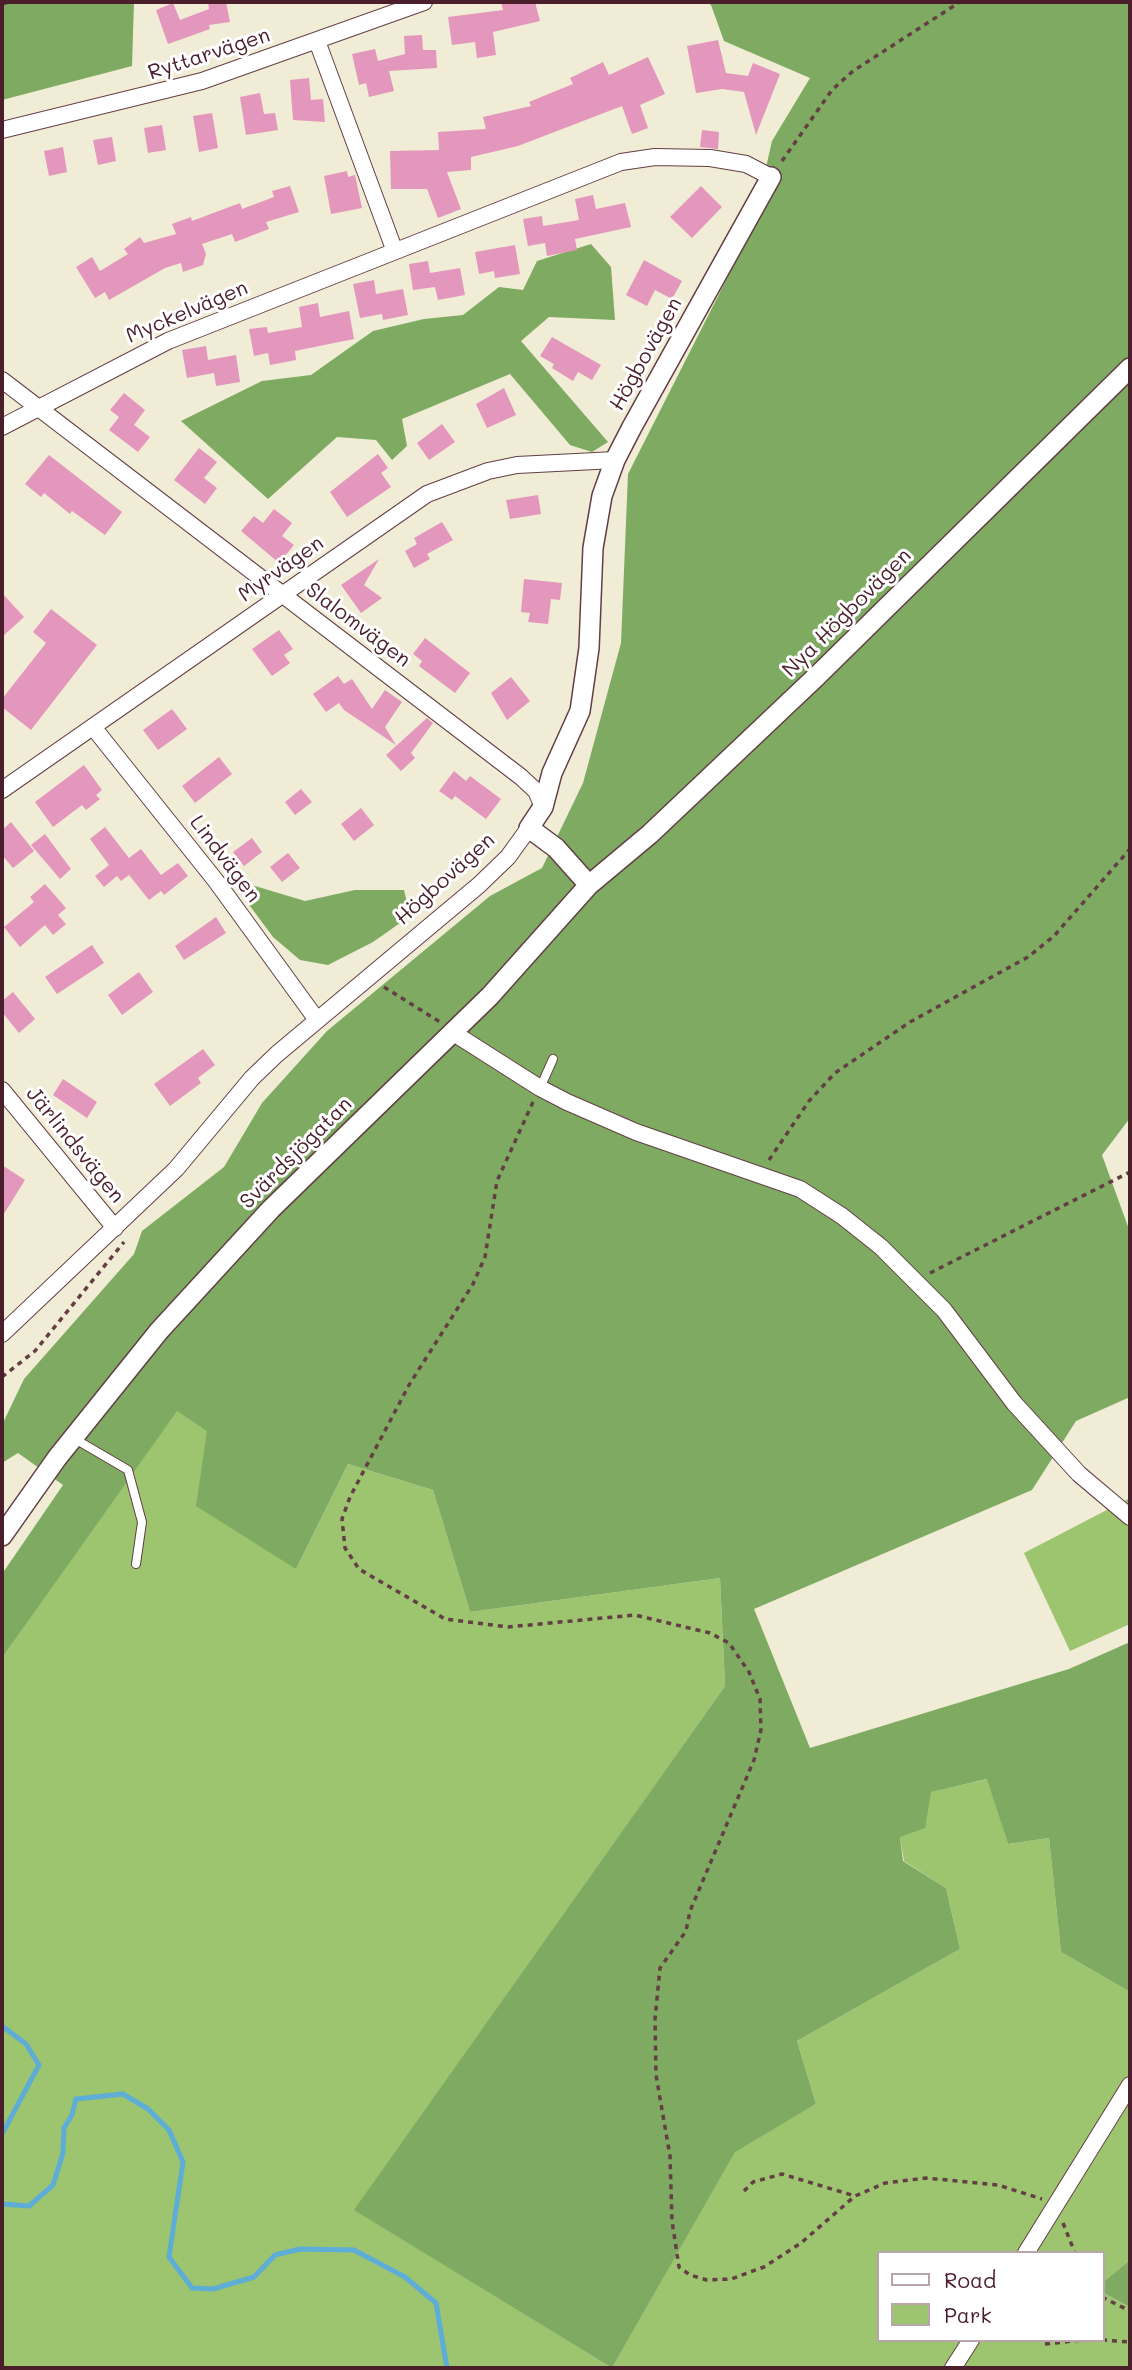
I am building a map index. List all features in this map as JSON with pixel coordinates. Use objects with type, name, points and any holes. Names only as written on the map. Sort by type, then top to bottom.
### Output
[{"type":"street","name":"Ryttarvägen","points":[[2,130],[156,94],[317,41],[424,2]]},
{"type":"street","points":[[317,41],[394,250]]},
{"type":"street","name":"Myckelvägen","points":[[2,427],[168,341],[611,165],[633,159],[682,156],[722,159],[746,164],[771,177]]},
{"type":"street","name":"Högbovägen","points":[[2,1334],[176,1169],[252,1078],[479,884],[508,857],[529,828],[542,807],[552,773],[574,727],[582,700],[589,648],[595,536],[602,496],[615,460],[771,177]]},
{"type":"street","name":"Nya Högbovägen","points":[[589,885],[650,834],[818,674],[1130,368]]},
{"type":"street","name":"Slalomvägen","points":[[2,380],[521,777],[536,791],[542,807]]},
{"type":"street","name":"Myrvägen","points":[[2,790],[404,508],[456,481],[517,466],[615,460]]},
{"type":"street","name":"Lindvägen","points":[[93,727],[216,881],[317,1020]]},
{"type":"street","points":[[529,828],[556,848],[589,885]]},
{"type":"street","name":"Svärdsjögatan","points":[[2,1536],[73,1438],[159,1331],[271,1209],[453,1032],[561,920],[589,885]]},
{"type":"street","points":[[453,1032],[540,1088],[636,1132],[800,1189],[842,1216],[916,1281],[944,1310],[1014,1403],[1079,1474],[1130,1517]]},
{"type":"street","name":"Järlindsvägen","points":[[2,1090],[115,1228]]},
{"type":"street","points":[[1027,2251],[1130,2085]]},
{"type":"street","points":[[953,2368],[970,2342]]},
{"type":"lane","points":[[540,1088],[553,1059]]},
{"type":"lane","points":[[73,1438],[128,1470],[142,1522],[136,1564]]},
{"type":"path","points":[[2,4],[9,2]]},
{"type":"path","points":[[771,177],[832,90],[853,71],[960,2]]},
{"type":"path","points":[[760,1174],[809,1101],[835,1073],[910,1022],[1028,957],[1054,936],[1130,849]]},
{"type":"path","points":[[368,978],[421,1009],[453,1032]]},
{"type":"path","points":[[540,1088],[496,1181],[485,1257],[473,1284],[409,1385],[350,1497],[342,1519],[345,1548],[359,1569],[445,1619],[508,1627],[635,1615],[710,1633],[729,1643],[749,1672],[760,1699],[761,1730],[754,1760],[690,1911],[686,1931],[660,1968],[655,2019],[656,2075],[670,2156],[672,2221],[679,2267],[690,2275],[707,2280],[732,2278],[764,2267],[801,2243],[855,2196],[885,2183],[926,2178],[998,2185],[1040,2197],[1054,2210],[1073,2240],[1076,2251]]},
{"type":"path","points":[[916,1281],[1130,1172]]},
{"type":"path","points":[[2,1377],[36,1351],[125,1244],[115,1228]]},
{"type":"path","points":[[744,2191],[753,2182],[782,2174],[855,2196]]},
{"type":"path","points":[[1104,2298],[1130,2311]]},
{"type":"path","points":[[1104,2340],[1130,2342]]},
{"type":"path","points":[[1045,2344],[1064,2342]]},
{"type":"green space","points":[[2,2],[134,2],[132,66],[2,100]]},
{"type":"green space","points":[[706,2],[1130,2],[1130,1118],[1102,1155],[1130,1232],[1130,1397],[1076,1421],[1032,1490],[754,1609],[810,1748],[1069,1669],[1130,1642],[1130,1992],[1061,1952],[1049,1838],[1008,1844],[987,1779],[931,1792],[925,1828],[900,1837],[903,1861],[946,1888],[960,1949],[797,2041],[816,2104],[735,2152],[612,2368],[354,2210],[725,1686],[720,1578],[470,1612],[433,1490],[348,1464],[296,1569],[196,1506],[207,1431],[177,1411],[2,1658],[2,1574],[63,1485],[18,1453],[2,1463],[2,1425],[24,1379],[134,1254],[142,1231],[224,1167],[262,1103],[327,1031],[490,896],[542,868],[583,783],[621,643],[628,474],[752,229],[772,141],[810,78],[724,41],[711,5]]},
{"type":"green space","points":[[591,244],[611,267],[615,320],[549,317],[521,341],[608,442],[592,452],[570,445],[510,374],[402,419],[407,446],[392,460],[376,440],[337,437],[268,499],[181,421],[262,381],[311,375],[373,331],[424,319],[463,315],[499,287],[523,290],[537,261]]},
{"type":"green space","points":[[255,886],[305,901],[355,890],[404,890],[410,916],[373,942],[328,965],[300,960],[273,937],[247,902],[246,892]]},
{"type":"green space","points":[[176,1410],[208,1431],[296,1569],[348,1464],[433,1490],[470,1612],[720,1578],[725,1686],[355,2210],[612,2368],[2,2368],[2,1658]]},
{"type":"green space","points":[[1130,1498],[1130,1624],[1070,1651],[1024,1553]]},
{"type":"green space","points":[[988,1779],[1008,1844],[1049,1838],[1061,1952],[1130,1992],[1130,2260],[1104,2281],[1104,2251],[876,2251],[876,2342],[1104,2342],[1104,2293],[1130,2307],[1130,2368],[612,2368],[735,2151],[816,2104],[797,2041],[960,1949],[946,1888],[904,1861],[900,1837],[930,1792]]},
{"type":"green space","points":[[1130,2260],[1130,2307],[1104,2293],[1104,2281]]},
{"type":"building","points":[[208,2],[226,2],[230,22],[209,25],[210,29],[168,44],[156,10],[173,3],[180,20],[209,9]]},
{"type":"building","points":[[501,2],[535,2],[540,21],[493,32],[496,55],[477,58],[475,42],[452,45],[448,17],[503,10]]},
{"type":"building","points":[[422,35],[423,50],[436,50],[437,68],[389,71],[394,91],[369,97],[366,83],[359,85],[352,54],[375,49],[378,61],[405,54],[404,36]]},
{"type":"building","points":[[718,40],[726,73],[748,76],[753,63],[780,74],[756,135],[744,92],[722,89],[696,93],[687,46]]},
{"type":"building","points":[[648,57],[665,94],[640,105],[648,128],[632,134],[622,106],[518,146],[471,157],[471,170],[447,172],[461,209],[438,218],[427,189],[391,189],[390,151],[439,150],[438,132],[486,129],[483,117],[531,106],[529,102],[573,84],[570,78],[603,62],[609,75]]},
{"type":"building","points":[[309,78],[311,100],[323,99],[325,122],[293,120],[290,80]]},
{"type":"building","points":[[260,93],[264,114],[275,113],[278,130],[246,135],[240,97]]},
{"type":"building","points":[[212,113],[218,148],[199,152],[193,116]]},
{"type":"building","points":[[162,125],[166,150],[148,153],[144,128]]},
{"type":"building","points":[[702,130],[719,132],[718,149],[700,147]]},
{"type":"building","points":[[112,137],[116,161],[98,165],[93,140]]},
{"type":"building","points":[[63,147],[67,172],[49,176],[44,151]]},
{"type":"building","points":[[347,171],[348,177],[355,175],[362,208],[331,214],[324,176]]},
{"type":"building","points":[[290,186],[299,212],[266,222],[269,229],[235,242],[232,234],[202,244],[206,254],[203,265],[183,272],[181,263],[165,268],[109,300],[105,292],[95,298],[76,267],[92,257],[100,271],[128,254],[124,249],[140,237],[144,243],[176,234],[172,224],[191,217],[192,221],[240,203],[242,209],[274,197],[272,191]]},
{"type":"building","points":[[701,186],[722,207],[692,238],[670,217]]},
{"type":"building","points":[[593,195],[596,209],[625,203],[631,227],[575,239],[577,250],[547,256],[545,243],[528,246],[523,219],[542,216],[543,226],[579,220],[575,199]]},
{"type":"building","points":[[515,245],[520,274],[495,278],[494,271],[479,274],[475,252]]},
{"type":"building","points":[[644,260],[682,281],[672,299],[655,290],[647,306],[626,295]]},
{"type":"building","points":[[428,261],[430,273],[460,268],[465,295],[438,300],[435,287],[413,290],[409,264]]},
{"type":"building","points":[[374,280],[376,294],[403,289],[408,315],[383,320],[382,314],[360,318],[353,284]]},
{"type":"building","points":[[318,303],[320,317],[349,311],[354,339],[295,351],[296,360],[270,365],[268,353],[254,356],[249,329],[267,327],[268,333],[302,327],[299,307]]},
{"type":"building","points":[[552,337],[601,365],[592,380],[578,372],[573,381],[552,368],[554,364],[540,356]]},
{"type":"building","points":[[206,346],[208,360],[236,355],[240,382],[216,386],[214,373],[187,378],[182,350]]},
{"type":"building","points":[[504,388],[516,415],[487,428],[476,404]]},
{"type":"building","points":[[124,393],[145,410],[134,425],[150,437],[138,452],[109,430],[119,417],[110,410]]},
{"type":"building","points":[[442,424],[455,442],[429,460],[417,443]]},
{"type":"building","points":[[199,448],[217,462],[204,478],[217,488],[205,504],[174,480]]},
{"type":"building","points":[[378,454],[388,468],[381,473],[391,487],[347,517],[330,492]]},
{"type":"building","points":[[49,455],[122,512],[105,535],[72,511],[70,514],[44,493],[41,497],[25,484]]},
{"type":"building","points":[[538,495],[541,514],[510,519],[506,500]]},
{"type":"building","points":[[274,509],[292,523],[282,536],[294,545],[279,563],[241,531],[254,516],[263,523]]},
{"type":"building","points":[[442,522],[453,540],[427,554],[430,559],[414,568],[405,551],[417,544],[414,538]]},
{"type":"building","points":[[379,559],[364,585],[382,598],[361,613],[341,585]]},
{"type":"building","points":[[524,579],[562,583],[560,600],[551,599],[548,624],[528,622],[530,613],[521,612]]},
{"type":"building","points":[[2,593],[24,617],[2,637]]},
{"type":"building","points":[[51,609],[97,645],[31,730],[2,707],[2,699],[46,643],[33,632]]},
{"type":"building","points":[[279,630],[293,649],[284,655],[290,663],[272,676],[252,649]]},
{"type":"building","points":[[425,638],[470,673],[455,693],[419,666],[422,661],[413,654]]},
{"type":"building","points":[[338,676],[344,684],[352,679],[372,709],[385,690],[402,702],[385,727],[396,745],[344,710],[339,703],[326,712],[313,694]]},
{"type":"building","points":[[511,677],[530,701],[507,720],[491,693]]},
{"type":"building","points":[[172,709],[187,729],[158,750],[143,730]]},
{"type":"building","points":[[427,718],[433,723],[411,753],[415,758],[401,771],[386,755]]},
{"type":"building","points":[[219,757],[232,774],[195,803],[182,786]]},
{"type":"building","points":[[84,765],[102,790],[96,795],[100,799],[86,810],[82,805],[53,827],[35,802]]},
{"type":"building","points":[[454,771],[466,781],[470,776],[501,799],[486,819],[455,796],[452,800],[439,791]]},
{"type":"building","points":[[301,789],[312,802],[295,815],[285,802]]},
{"type":"building","points":[[361,808],[374,825],[354,841],[341,824]]},
{"type":"building","points":[[11,822],[34,851],[13,868],[2,855],[2,830]]},
{"type":"building","points":[[105,827],[129,858],[141,849],[161,875],[178,863],[188,876],[164,895],[161,891],[149,900],[129,875],[121,881],[117,876],[104,887],[95,876],[109,865],[90,839]]},
{"type":"building","points":[[45,834],[71,869],[60,879],[31,845]]},
{"type":"building","points":[[252,838],[262,852],[244,866],[233,852]]},
{"type":"building","points":[[288,853],[300,868],[282,882],[270,867]]},
{"type":"building","points":[[45,884],[66,908],[58,915],[66,924],[53,935],[45,925],[20,947],[4,927],[34,902],[30,897]]},
{"type":"building","points":[[216,917],[226,933],[184,960],[175,946]]},
{"type":"building","points":[[92,945],[104,963],[57,994],[45,977]]},
{"type":"building","points":[[139,972],[153,992],[122,1015],[108,995]]},
{"type":"building","points":[[13,992],[35,1019],[19,1033],[2,1012],[2,1001]]},
{"type":"building","points":[[203,1049],[215,1065],[198,1078],[201,1083],[170,1106],[154,1084]]},
{"type":"building","points":[[63,1079],[97,1102],[87,1118],[53,1095]]},
{"type":"building","points":[[2,1165],[25,1180],[2,1217]]},
{"type":"waterway","points":[[2,2026],[26,2044],[39,2065],[2,2134]]},
{"type":"waterway","points":[[2,2204],[29,2206],[53,2185],[63,2153],[64,2128],[72,2115],[76,2099],[123,2094],[148,2109],[169,2130],[183,2162],[169,2257],[192,2288],[213,2289],[254,2277],[275,2255],[300,2249],[354,2250],[405,2277],[436,2303],[447,2368]]}]
